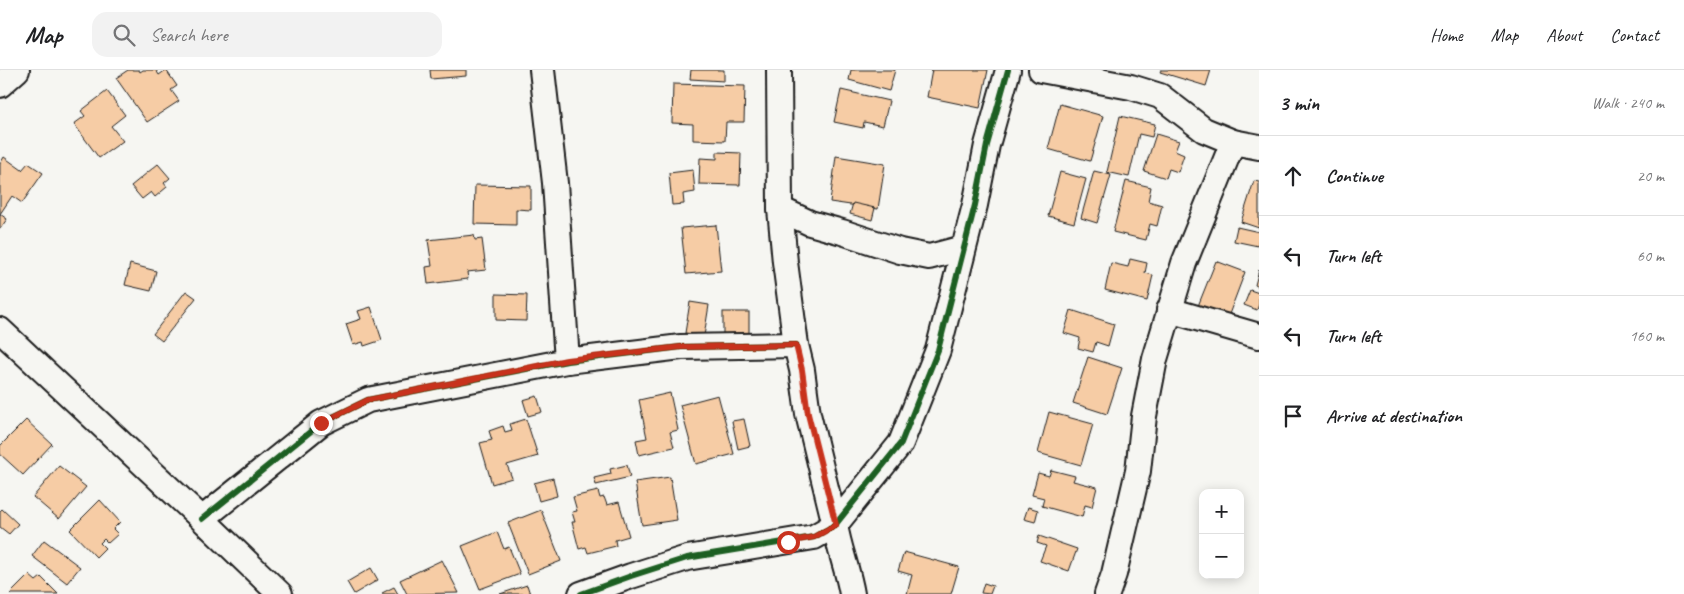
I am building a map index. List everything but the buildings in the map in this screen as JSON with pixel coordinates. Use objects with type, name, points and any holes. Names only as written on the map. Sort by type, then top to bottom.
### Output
[{"type":"street","points":[[0,85],[17,70]]},
{"type":"street","points":[[542,70],[555,183],[567,360]]},
{"type":"street","points":[[779,70],[780,209],[796,345],[802,370],[808,414],[836,525],[838,540],[850,577],[852,594]]},
{"type":"street","points":[[581,594],[687,558],[814,537],[836,525],[901,443],[938,350],[975,205],[987,144],[1008,70]]},
{"type":"street","points":[[1041,70],[1131,87],[1160,96],[1204,130],[1233,142],[1259,147]]},
{"type":"street","points":[[1107,594],[1114,574],[1138,472],[1144,416],[1155,359],[1184,263],[1233,142]]},
{"type":"street","points":[[780,209],[810,223],[900,251],[929,257],[963,248]]},
{"type":"street","points":[[1169,310],[1259,336]]},
{"type":"street","points":[[0,330],[280,594]]},
{"type":"street","points":[[202,519],[321,423],[368,400],[567,360],[681,347],[796,345]]},
{"type":"cycle path","points":[[581,594],[687,558],[814,537],[835,525],[901,443],[938,350],[975,205],[987,145],[1008,70]]},
{"type":"cycle path","points":[[202,519],[321,423],[368,400],[567,361],[681,347],[796,345]]},
{"type":"route","points":[[321,423],[368,400],[567,360],[681,347],[796,345],[802,370],[808,414],[836,525],[814,537],[788,542]]}]
